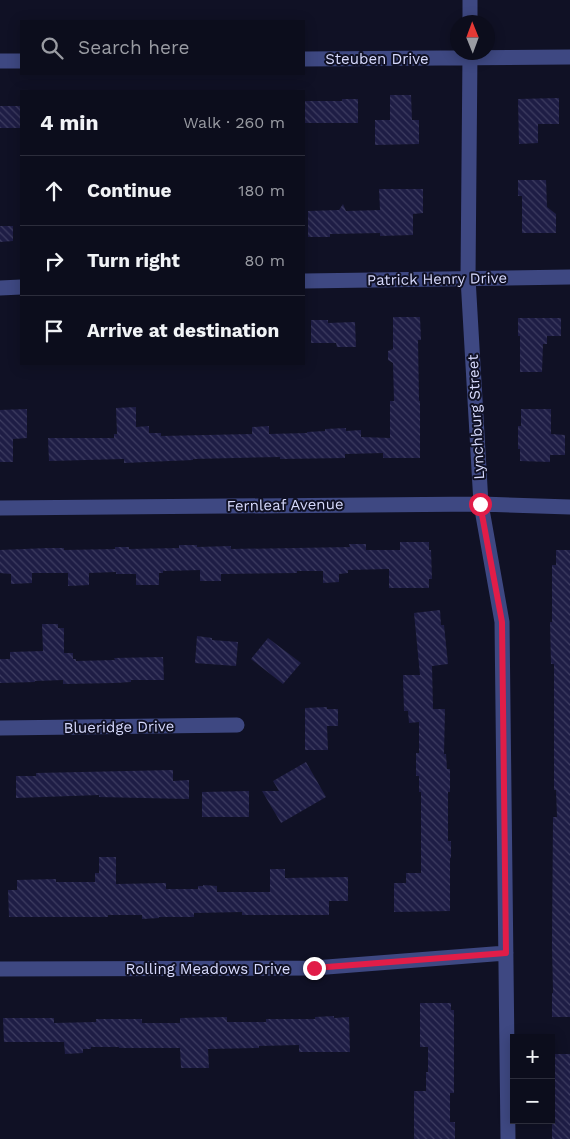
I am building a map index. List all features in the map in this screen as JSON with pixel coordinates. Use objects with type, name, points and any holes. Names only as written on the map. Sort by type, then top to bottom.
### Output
[{"type":"street","points":[[470,0],[470,15]]},
{"type":"street","name":"Steuben Drive","points":[[305,59],[450,55]]},
{"type":"street","name":"Steuben Drive","points":[[495,56],[570,57]]},
{"type":"street","name":"Lynchburg Street","points":[[470,60],[468,278],[480,504],[502,622],[508,1139]]},
{"type":"street","points":[[0,61],[20,61]]},
{"type":"street","name":"Patrick Henry Drive","points":[[305,282],[570,277]]},
{"type":"street","points":[[0,288],[20,287]]},
{"type":"street","name":"Fernleaf Avenue","points":[[0,508],[480,504],[570,507]]},
{"type":"street","name":"Blueridge Drive","points":[[0,728],[237,725]]},
{"type":"street","name":"Rolling Meadows Drive","points":[[0,969],[314,968],[506,953]]},
{"type":"building","points":[[390,95],[411,95],[412,120],[419,120],[419,144],[375,145],[375,120],[390,120]]},
{"type":"building","points":[[559,98],[559,124],[538,124],[538,143],[519,144],[518,99]]},
{"type":"building","points":[[342,99],[358,99],[358,123],[305,123],[305,101],[342,101]]},
{"type":"building","points":[[0,106],[20,106],[20,128],[0,128]]},
{"type":"building","points":[[518,180],[546,180],[547,207],[556,214],[556,233],[522,233],[522,196],[518,196]]},
{"type":"building","points":[[379,189],[423,189],[423,213],[413,214],[413,235],[380,236],[380,233],[330,234],[330,237],[308,237],[308,211],[339,210],[343,204],[346,211],[380,210]]},
{"type":"building","points":[[0,226],[13,226],[13,241],[0,242]]},
{"type":"building","points":[[393,317],[420,317],[421,340],[418,340],[420,458],[383,458],[383,453],[345,454],[345,458],[280,459],[280,457],[124,463],[124,459],[49,461],[48,438],[114,438],[114,434],[117,434],[116,408],[136,407],[136,427],[149,426],[149,433],[161,433],[161,436],[252,434],[252,427],[269,426],[269,434],[307,433],[325,431],[325,429],[346,428],[346,431],[361,430],[361,437],[390,438],[390,401],[394,401],[393,363],[388,360],[388,351],[393,349]]},
{"type":"building","points":[[518,318],[561,318],[561,336],[547,336],[547,344],[543,344],[542,372],[520,372]]},
{"type":"building","points":[[311,320],[328,320],[328,323],[355,322],[356,347],[337,347],[336,343],[311,343]]},
{"type":"building","points":[[27,409],[27,438],[13,439],[13,462],[0,462],[0,410]]},
{"type":"building","points":[[521,409],[551,409],[551,434],[565,435],[565,455],[550,455],[550,462],[520,461],[518,426],[521,426]]},
{"type":"building","points":[[400,542],[429,542],[432,579],[429,579],[429,588],[389,588],[389,569],[348,570],[348,573],[339,574],[339,582],[323,583],[323,571],[221,574],[221,581],[200,581],[200,570],[163,571],[163,573],[159,573],[159,585],[136,585],[136,574],[116,574],[116,572],[89,573],[89,585],[68,586],[68,573],[32,573],[32,583],[11,584],[11,574],[0,573],[0,550],[48,548],[64,548],[64,550],[115,549],[115,547],[129,547],[129,549],[179,548],[179,545],[197,545],[197,547],[231,546],[231,549],[296,548],[350,547],[349,544],[366,544],[366,550],[400,550]]},
{"type":"building","points":[[556,550],[570,550],[570,1017],[552,1017],[553,817],[557,817],[556,790],[554,790],[554,664],[551,664],[550,622],[552,622],[552,565],[556,565]]},
{"type":"building","points":[[440,610],[441,625],[444,625],[448,664],[432,666],[433,709],[445,709],[444,754],[446,754],[447,769],[450,769],[448,841],[451,841],[450,911],[394,912],[394,883],[406,883],[406,873],[421,873],[421,792],[419,792],[419,776],[416,776],[416,753],[419,753],[419,722],[409,723],[408,711],[404,711],[403,675],[420,675],[414,613]]},
{"type":"building","points":[[42,624],[58,624],[58,628],[64,628],[64,653],[73,653],[73,659],[76,659],[76,661],[163,657],[164,680],[63,684],[63,680],[0,683],[0,659],[10,659],[10,652],[43,651]]},
{"type":"building","points":[[197,636],[212,638],[212,640],[238,642],[236,666],[195,663]]},
{"type":"building","points":[[268,638],[301,663],[283,684],[251,659]]},
{"type":"building","points":[[327,707],[327,709],[338,709],[338,726],[327,726],[328,750],[305,750],[305,708]]},
{"type":"building","points":[[306,762],[326,797],[281,823],[262,791],[279,791],[273,781]]},
{"type":"building","points":[[173,770],[173,781],[189,780],[189,799],[99,797],[99,795],[16,798],[16,776],[36,776],[36,773]]},
{"type":"building","points":[[249,791],[249,817],[202,817],[202,792]]},
{"type":"building","points":[[99,857],[116,857],[116,884],[166,883],[166,889],[198,889],[198,886],[203,885],[217,886],[217,892],[270,892],[270,869],[285,869],[285,878],[348,877],[348,901],[329,901],[329,915],[242,915],[242,912],[194,913],[194,917],[142,919],[142,915],[9,917],[8,890],[17,890],[17,880],[56,879],[56,882],[95,882],[95,873],[99,873]]},
{"type":"building","points":[[420,1003],[451,1003],[451,1010],[454,1010],[454,1093],[450,1093],[450,1122],[455,1122],[455,1139],[414,1139],[414,1091],[426,1091],[426,1072],[428,1072],[428,1047],[420,1047]]},
{"type":"building","points":[[334,1016],[334,1018],[349,1017],[350,1052],[299,1052],[299,1045],[208,1049],[209,1068],[181,1068],[180,1048],[91,1047],[91,1049],[83,1049],[83,1053],[65,1054],[64,1042],[4,1042],[3,1018],[54,1018],[54,1023],[96,1022],[96,1019],[142,1019],[142,1023],[180,1023],[180,1018],[227,1017],[227,1022],[266,1022],[266,1019],[315,1019],[315,1017]]},
{"type":"building","points":[[555,1054],[570,1054],[570,1139],[552,1139],[552,1124],[555,1124]]},
{"type":"route","points":[[314,968],[506,953],[502,622],[480,504]]}]
